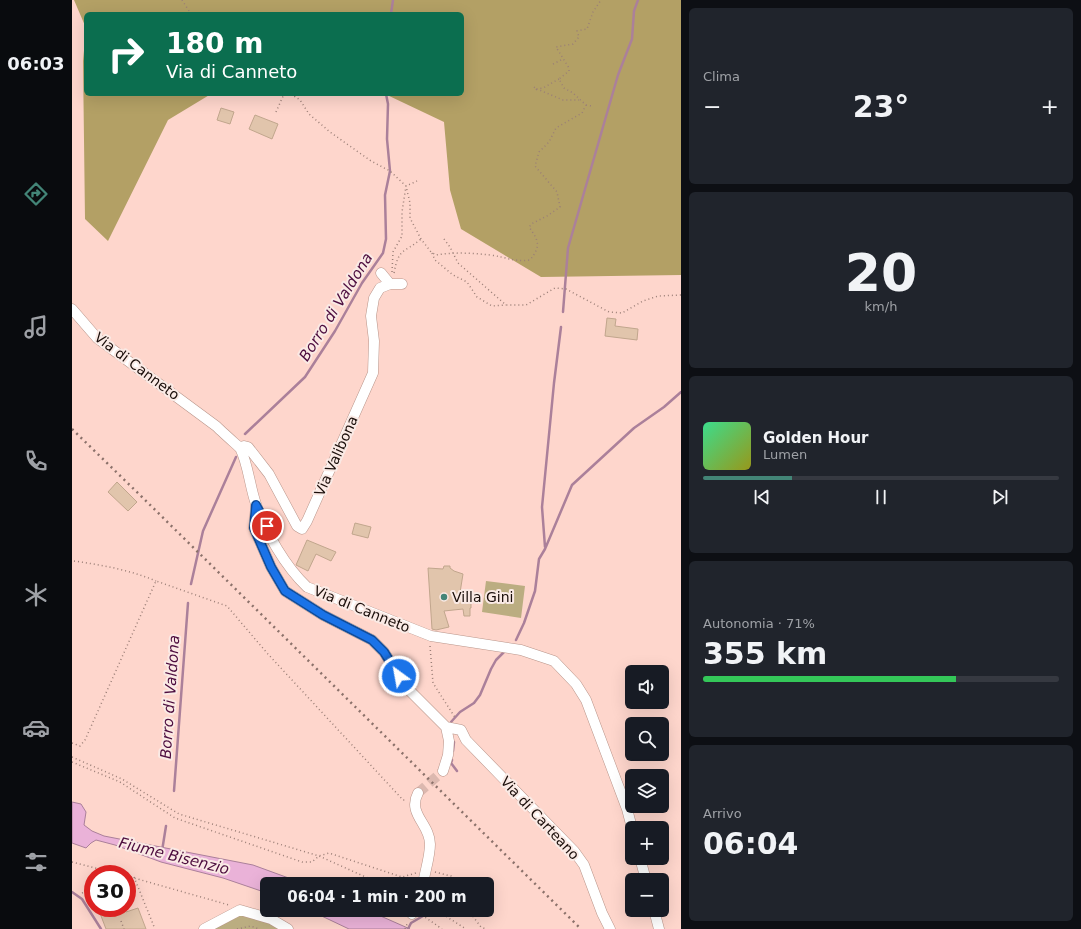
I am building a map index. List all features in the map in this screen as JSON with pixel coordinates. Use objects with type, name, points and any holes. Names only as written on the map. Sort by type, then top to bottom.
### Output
[{"type":"street","points":[[381,273],[395,284]]},
{"type":"street","name":"Via Valibona","points":[[240,447],[248,447],[269,474],[298,526],[302,529],[307,521],[373,373],[374,341],[371,316],[374,298],[380,288],[395,284]]},
{"type":"street","name":"Via di Canneto","points":[[72,309],[97,338],[216,426],[230,440],[240,447],[256,505],[277,548],[298,578],[307,587],[431,636],[521,650],[554,661],[576,684],[586,700],[630,821]]},
{"type":"street","points":[[256,505],[254,528],[271,567],[285,591],[323,615],[372,640],[384,652],[407,688],[446,727],[449,741],[448,755],[443,771]]},
{"type":"street","points":[[446,727],[461,730]]},
{"type":"street","name":"Via di Carteano","points":[[461,730],[466,740],[574,851],[584,865],[602,913],[610,929]]},
{"type":"street","points":[[418,793],[415,799],[416,813],[427,831],[430,844],[429,871],[426,877]]},
{"type":"street","points":[[204,929],[240,910],[271,919],[288,929]]},
{"type":"street","points":[[656,917],[659,929]]},
{"type":"path","points":[[182,0],[190,12]]},
{"type":"path","points":[[534,92],[537,89],[559,79],[569,71],[556,47],[573,44],[580,37],[577,31],[587,29],[593,12],[602,0]]},
{"type":"path","points":[[553,64],[563,59]]},
{"type":"path","points":[[559,79],[564,88],[586,105],[592,106]]},
{"type":"path","points":[[534,87],[563,100],[580,100]]},
{"type":"path","points":[[276,112],[283,96]]},
{"type":"path","points":[[294,96],[300,100],[309,114],[330,132],[371,162],[390,171],[406,186],[410,203],[410,218],[421,240],[431,252],[435,260],[453,275],[467,282],[477,297],[492,306],[526,305],[555,288],[566,290],[609,312],[622,313],[658,296],[681,295]]},
{"type":"path","points":[[431,252],[436,255],[491,255],[518,262],[530,260],[538,250],[538,240],[529,227],[560,207],[557,192],[535,166],[539,152],[549,142],[556,128],[582,113],[586,105]]},
{"type":"path","points":[[406,186],[417,181]]},
{"type":"path","points":[[395,284],[393,252],[402,236],[402,212],[406,186]]},
{"type":"path","points":[[444,239],[458,263],[506,305]]},
{"type":"path","points":[[395,284],[397,258],[404,249],[421,240]]},
{"type":"path","points":[[74,561],[107,566],[141,575],[227,606],[267,653],[403,800]]},
{"type":"path","points":[[72,743],[80,746],[85,740],[156,581]]},
{"type":"path","points":[[431,636],[433,684],[458,722],[461,730]]},
{"type":"path","points":[[72,757],[122,779],[179,814],[319,856],[366,877]]},
{"type":"path","points":[[72,762],[120,782],[176,818],[302,862],[312,862],[319,856],[329,853],[402,877],[429,871],[452,877]]},
{"type":"path","points":[[72,862],[84,865]]},
{"type":"path","points":[[136,878],[240,910]]},
{"type":"path","points":[[136,882],[155,929]]},
{"type":"path","points":[[423,917],[442,929]]},
{"type":"path","points":[[447,917],[466,929]]},
{"type":"path","points":[[473,917],[481,927],[486,929]]},
{"type":"path","points":[[121,921],[124,929]]},
{"type":"path","points":[[237,929],[251,926],[258,929]]},
{"type":"shaded area","points":[[74,0],[681,0],[681,275],[541,277],[461,229],[450,190],[444,122],[389,96],[464,96],[464,12],[84,12],[84,23]]},
{"type":"shaded area","points":[[84,50],[84,96],[208,96],[168,120],[108,241],[85,219],[83,61]]},
{"type":"shaded area","points":[[486,581],[525,586],[521,618],[482,612]]},
{"type":"shaded area","points":[[243,914],[269,923],[280,929],[213,929]]},
{"type":"water","name":"Fiume Bisenzio","points":[[72,802],[81,804],[86,812],[84,825],[92,831],[104,836],[253,865],[286,877],[260,877],[260,891],[223,878],[161,862],[115,845],[96,840],[86,848],[72,843]]},
{"type":"water","points":[[324,917],[383,917],[410,929],[349,929]]},
{"type":"building","points":[[221,108],[234,112],[230,124],[217,120]]},
{"type":"building","points":[[255,115],[278,124],[272,139],[249,129]]},
{"type":"building","points":[[607,318],[616,319],[615,326],[638,329],[637,340],[605,336]]},
{"type":"building","points":[[117,482],[137,502],[128,511],[108,492]]},
{"type":"building","points":[[355,523],[371,527],[368,538],[352,534]]},
{"type":"building","points":[[307,540],[336,552],[331,561],[316,554],[308,571],[296,565]]},
{"type":"building","name":"Villa Gini","points":[[444,566],[450,566],[450,568],[454,571],[463,574],[459,599],[471,599],[470,616],[464,616],[463,609],[444,611],[449,627],[436,630],[432,629],[428,568],[443,569]]},
{"type":"building","points":[[138,908],[146,929],[106,929],[101,917],[136,917],[136,909]]},
{"type":"waterway","name":"Borro di Valdona","points":[[391,12],[393,0]]},
{"type":"waterway","points":[[563,312],[568,248],[618,75],[632,39],[634,11],[638,0]]},
{"type":"waterway","name":"Borro di Valdona","points":[[245,434],[305,377],[335,331],[362,283],[383,253],[386,239],[385,195],[390,171],[387,139],[388,104],[386,96]]},
{"type":"waterway","points":[[545,547],[542,507],[561,327]]},
{"type":"waterway","points":[[516,640],[524,623],[535,591],[539,559],[545,549],[572,485],[634,428],[664,407],[681,392]]},
{"type":"waterway","name":"Borro di Valdona","points":[[191,584],[203,531],[236,457]]},
{"type":"waterway","name":"Borro di Valdona","points":[[174,791],[188,603]]},
{"type":"waterway","points":[[451,722],[460,712],[474,703],[480,695],[496,660],[506,650]]},
{"type":"waterway","points":[[453,751],[454,742]]},
{"type":"waterway","points":[[452,760],[451,763],[457,771]]},
{"type":"waterway","name":"Borro di Valdona","points":[[162,851],[166,826]]},
{"type":"waterway","points":[[72,892],[82,899],[101,929]]},
{"type":"waterway","points":[[408,929],[411,923],[421,917]]},
{"type":"tunnel","points":[[418,793],[443,771]]},
{"type":"railway","points":[[72,429],[581,929]]},
{"type":"place","name":"Villa Gini","points":[[444,597]]},
{"type":"route","points":[[267,526],[256,505],[254,528],[271,567],[285,591],[323,615],[372,640],[384,652],[399,676]]}]
